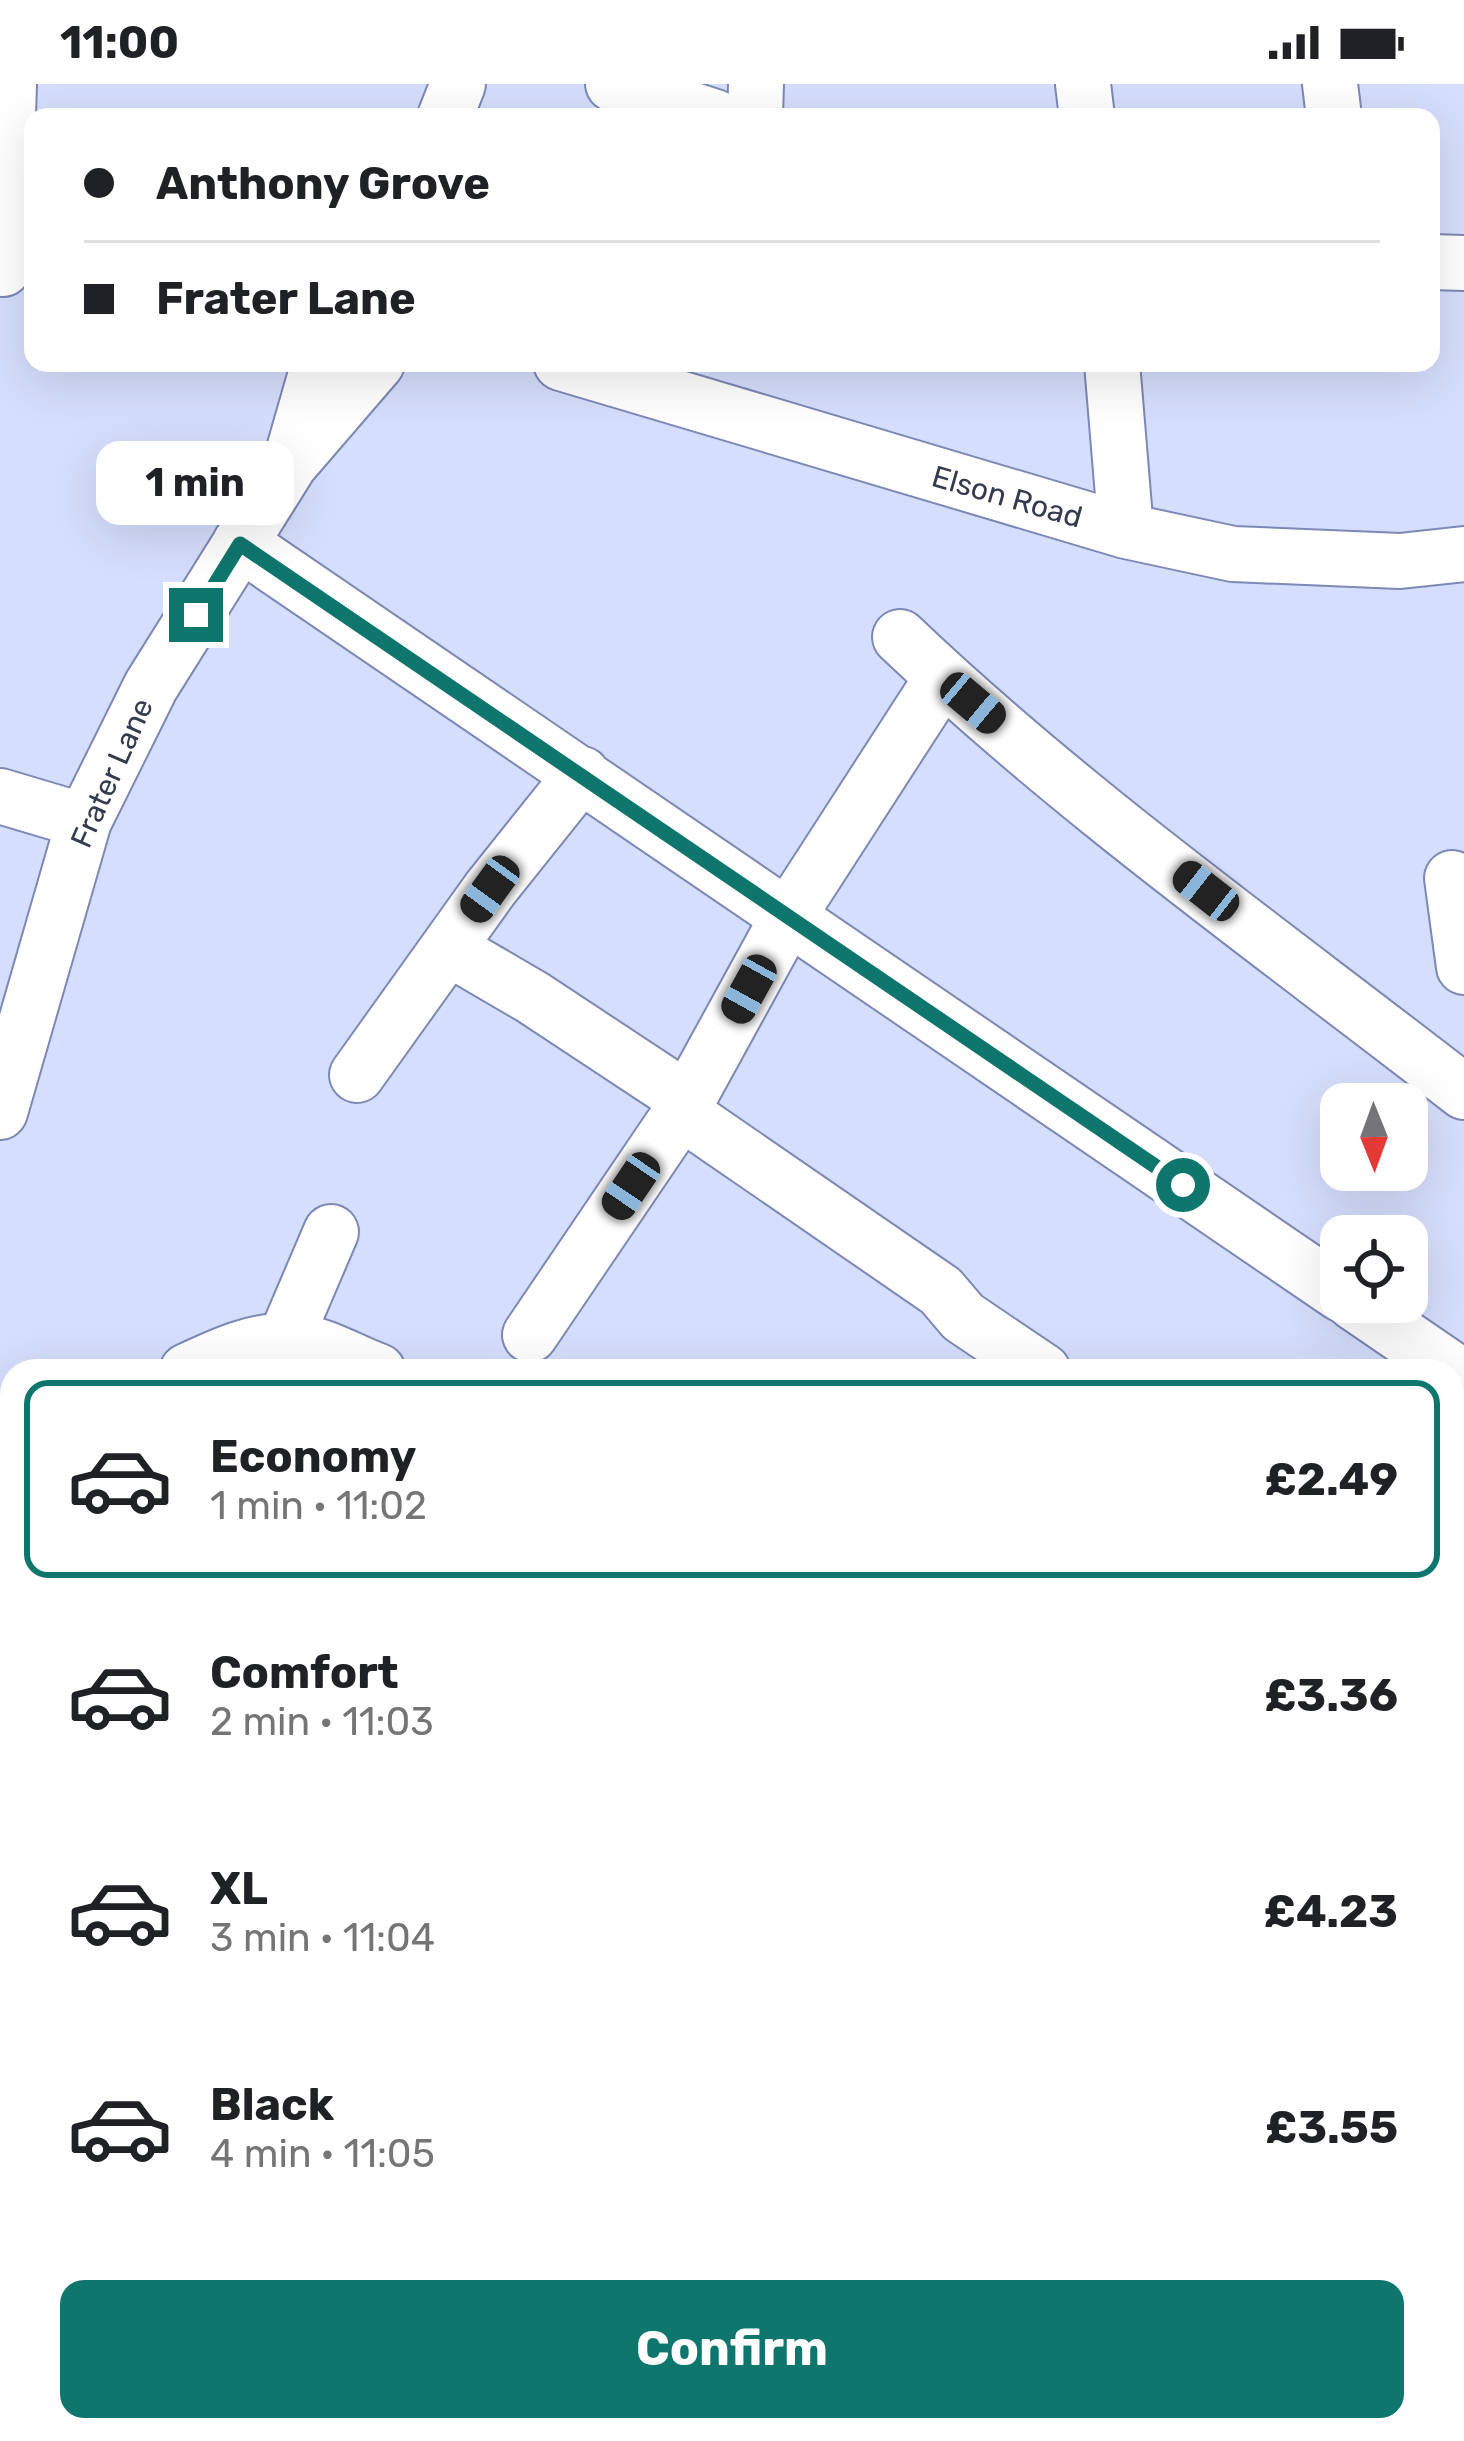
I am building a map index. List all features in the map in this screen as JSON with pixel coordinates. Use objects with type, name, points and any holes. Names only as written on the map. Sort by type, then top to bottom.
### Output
[{"type":"street","points":[[9,84],[12,270]]},
{"type":"street","points":[[613,84],[687,108]]},
{"type":"street","name":"Frater Lane","points":[[290,464],[316,372]]},
{"type":"street","name":"Frater Lane","points":[[0,1112],[84,821],[151,686],[290,464],[369,372]]},
{"type":"street","name":"Elson Road","points":[[591,372],[1126,531],[1233,554],[1400,562],[1464,554]]},
{"type":"street","points":[[1113,372],[1126,531]]},
{"type":"street","points":[[240,544],[1320,1280]]},
{"type":"street","points":[[900,637],[942,678],[1095,805],[1464,1092]]},
{"type":"street","points":[[530,1335],[685,1106],[789,914],[942,678]]},
{"type":"street","points":[[356,1075],[582,774]]},
{"type":"street","points":[[0,796],[84,821]]},
{"type":"street","points":[[1452,878],[1464,967]]},
{"type":"street","points":[[448,948],[532,998],[685,1106],[941,1291],[962,1317],[1024,1359]]},
{"type":"street","points":[[284,1342],[331,1232]]},
{"type":"street","points":[[1384,1323],[1436,1359]]},
{"type":"street","points":[[214,1359],[232,1351],[299,1341],[346,1359]]},
{"type":"route","points":[[196,615],[240,544],[1183,1185]]}]
